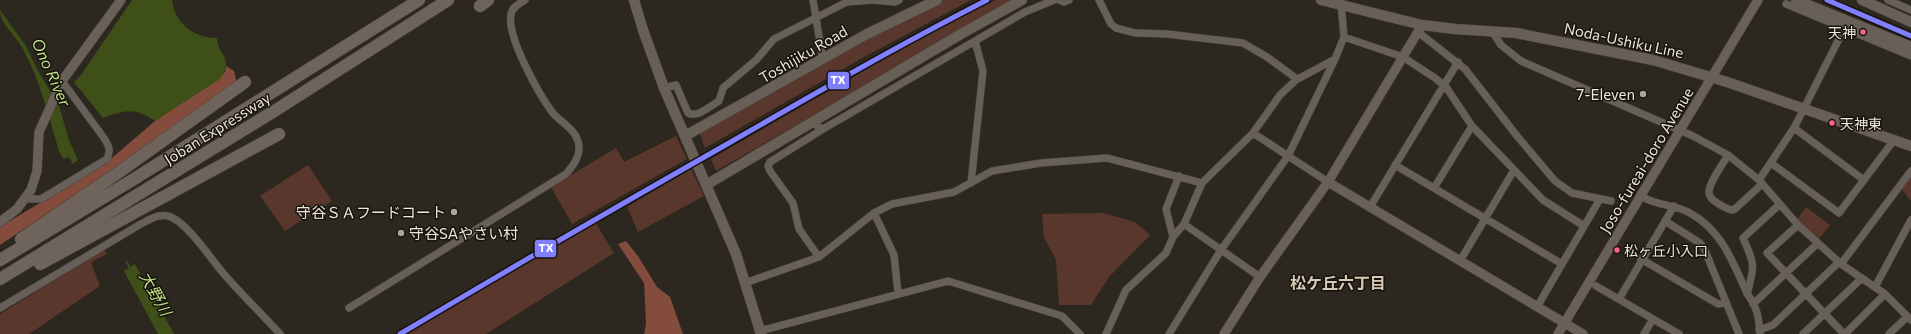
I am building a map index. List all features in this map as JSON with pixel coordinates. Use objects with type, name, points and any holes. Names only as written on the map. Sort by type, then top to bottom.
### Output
[{"type":"highway","name":"Joban Expressway","points":[[0,260],[134,179],[419,0]]},
{"type":"highway","name":"Joban Expressway","points":[[0,279],[262,119],[448,0]]},
{"type":"highway","points":[[0,253],[122,170],[245,82]]},
{"type":"highway","points":[[0,283],[58,254],[280,134]]},
{"type":"main road","points":[[634,0],[642,30],[664,88],[726,229],[746,283],[760,332]]},
{"type":"main road","name":"Toshijiku Road","points":[[685,136],[892,21],[937,0]]},
{"type":"main road","points":[[706,185],[814,120],[1022,0]]},
{"type":"main road","name":"Noda-Ushiku Line","points":[[1321,0],[1341,3],[1420,29],[1492,31],[1537,37],[1653,60],[1712,77],[1911,146]]},
{"type":"main road","points":[[1796,0],[1829,18],[1907,48]]},
{"type":"main road","points":[[1862,0],[1911,22]]},
{"type":"street","points":[[0,222],[17,209],[26,199],[34,181],[39,132],[62,81],[121,0]]},
{"type":"street","points":[[349,308],[566,174],[575,163],[578,155],[578,141],[566,124],[552,112],[518,50],[510,23],[510,15],[512,10],[525,0]]},
{"type":"street","points":[[814,0],[823,60]]},
{"type":"street","points":[[664,88],[676,85],[688,113],[691,115],[698,114],[718,101],[723,88],[756,60],[774,39],[846,2],[873,0],[896,2],[899,0]]},
{"type":"street","points":[[819,257],[799,229],[793,203],[768,166],[770,162],[1025,12],[1054,0]]},
{"type":"street","points":[[1059,0],[1064,2],[1069,0]]},
{"type":"street","points":[[1099,0],[1111,24],[1116,28],[1135,34],[1167,34],[1242,43],[1267,57],[1297,79]]},
{"type":"street","name":"Joso-fureai-doro Avenue","points":[[1558,334],[1758,0]]},
{"type":"street","points":[[1888,0],[1911,10]]},
{"type":"street","points":[[1169,334],[1221,250],[1288,156],[1335,59],[1344,37],[1341,3]]},
{"type":"street","points":[[1786,4],[1829,18],[1844,29],[1907,48],[1911,56]]},
{"type":"street","points":[[1224,334],[1260,277],[1328,182],[1420,29],[1458,62],[1555,181],[1572,193],[1611,201]]},
{"type":"street","points":[[1728,155],[1712,182],[1709,193],[1711,197],[1731,210],[1734,209],[1761,182],[1771,163],[1794,128],[1844,29]]},
{"type":"street","points":[[1492,31],[1505,49],[1521,61],[1711,145],[1728,155],[1761,182],[1798,225],[1840,263],[1885,294],[1909,318],[1889,334]]},
{"type":"street","points":[[1344,37],[1404,57],[1444,85],[1472,126],[1543,200],[1584,226]]},
{"type":"street","points":[[970,183],[983,71],[975,41]]},
{"type":"street","points":[[1106,333],[1126,290],[1166,253],[1172,237],[1184,224],[1202,183],[1253,134],[1280,95],[1297,79],[1335,59]]},
{"type":"street","points":[[1370,207],[1458,62]]},
{"type":"street","points":[[26,199],[41,199],[107,159],[110,153],[110,147],[73,94],[62,81]]},
{"type":"street","points":[[814,120],[817,126],[824,129]]},
{"type":"street","points":[[1434,188],[1472,126]]},
{"type":"street","points":[[1794,128],[1864,180]]},
{"type":"street","points":[[1253,134],[1328,182],[1583,334]]},
{"type":"street","points":[[1771,163],[1839,213],[1894,140]]},
{"type":"street","points":[[746,283],[819,257],[874,213],[892,204],[954,192],[992,171],[1041,163],[1107,158],[1202,183]]},
{"type":"street","points":[[1395,165],[1562,264]]},
{"type":"street","points":[[1460,261],[1514,170]]},
{"type":"street","points":[[1641,196],[1648,201],[1674,206],[1704,221],[1714,232],[1728,251],[1756,310],[1760,332],[1773,324],[1840,263],[1910,174]]},
{"type":"street","points":[[1172,237],[1166,209],[1179,176]]},
{"type":"street","points":[[1537,307],[1600,199]]},
{"type":"street","points":[[1748,294],[1754,270],[1753,260],[1743,238],[1780,204]]},
{"type":"street","points":[[1619,299],[1641,259],[1674,206]]},
{"type":"street","points":[[874,213],[894,255],[898,293]]},
{"type":"street","points":[[0,308],[133,228],[153,218],[165,215],[180,223],[211,257],[223,273],[280,334]]},
{"type":"street","points":[[1875,287],[1911,220]]},
{"type":"street","points":[[1665,221],[1700,243],[1704,248],[1739,334]]},
{"type":"street","points":[[1184,224],[1260,277]]},
{"type":"street","points":[[1798,225],[1767,253],[1844,334],[1885,294]]},
{"type":"street","points":[[1753,304],[1818,243]]},
{"type":"street","points":[[1641,259],[1718,304],[1726,303]]},
{"type":"street","points":[[1803,334],[1862,278]]},
{"type":"street","points":[[760,332],[898,293],[948,281],[1062,316],[1080,334]]},
{"type":"street","points":[[1596,286],[1679,334]]},
{"type":"street","points":[[1644,334],[1653,319]]},
{"type":"shaded area","points":[[132,0],[172,0],[174,9],[181,23],[193,32],[217,38],[218,44],[226,61],[224,72],[220,79],[155,121],[142,114],[130,111],[103,118],[74,82],[81,75]]},
{"type":"shaded area","points":[[944,0],[971,0],[864,57],[705,148],[699,132],[714,122],[921,10]]},
{"type":"shaded area","points":[[996,0],[1016,0],[716,171],[711,159],[928,34]]},
{"type":"shaded area","points":[[0,10],[26,46],[37,69],[59,106],[69,140],[78,160],[73,164],[69,157],[63,159],[59,151],[44,99],[29,61],[20,44],[3,21]]},
{"type":"shaded area","points":[[226,66],[234,71],[236,80],[231,87],[0,245],[0,227],[106,163],[155,121],[225,72]]},
{"type":"shaded area","points":[[676,136],[687,159],[572,224],[551,187],[616,148],[624,162]]},
{"type":"shaded area","points":[[308,165],[332,201],[285,231],[260,196]]},
{"type":"shaded area","points":[[691,169],[704,196],[638,232],[627,207]]},
{"type":"shaded area","points":[[1911,177],[1911,201],[1899,186]]},
{"type":"shaded area","points":[[1806,207],[1830,225],[1819,239],[1797,220]]},
{"type":"shaded area","points":[[1103,213],[1135,222],[1150,235],[1109,277],[1091,305],[1059,305],[1056,260],[1044,237],[1042,214]]},
{"type":"shaded area","points":[[595,222],[614,253],[486,334],[405,334]]},
{"type":"shaded area","points":[[626,241],[638,256],[657,287],[670,297],[683,334],[644,334],[646,324],[644,283],[618,244]]},
{"type":"shaded area","points":[[104,249],[107,254],[91,262],[100,286],[29,334],[0,334],[0,314]]},
{"type":"shaded area","points":[[135,264],[174,334],[158,334],[124,271]]},
{"type":"waterway","name":"大野川","points":[[127,262],[131,270]]},
{"type":"transit line","name":"TX","points":[[400,334],[825,88],[987,0]]},
{"type":"transit line","name":"TX","points":[[1827,0],[1911,36]]},
{"type":"place","name":"天神","points":[[1863,32]]},
{"type":"place","name":"7-Eleven","points":[[1643,94]]},
{"type":"place","name":"天神東","points":[[1832,123]]},
{"type":"place","name":"守谷ＳＡフードコート","points":[[454,212]]},
{"type":"place","name":"守谷SAやさい村","points":[[401,233]]},
{"type":"place","name":"松ヶ丘小入口","points":[[1617,250]]},
{"type":"district","name":"松ケ丘六丁目","points":[[1338,282]]},
{"type":"water label","name":"Ono River","points":[[52,72]]}]
